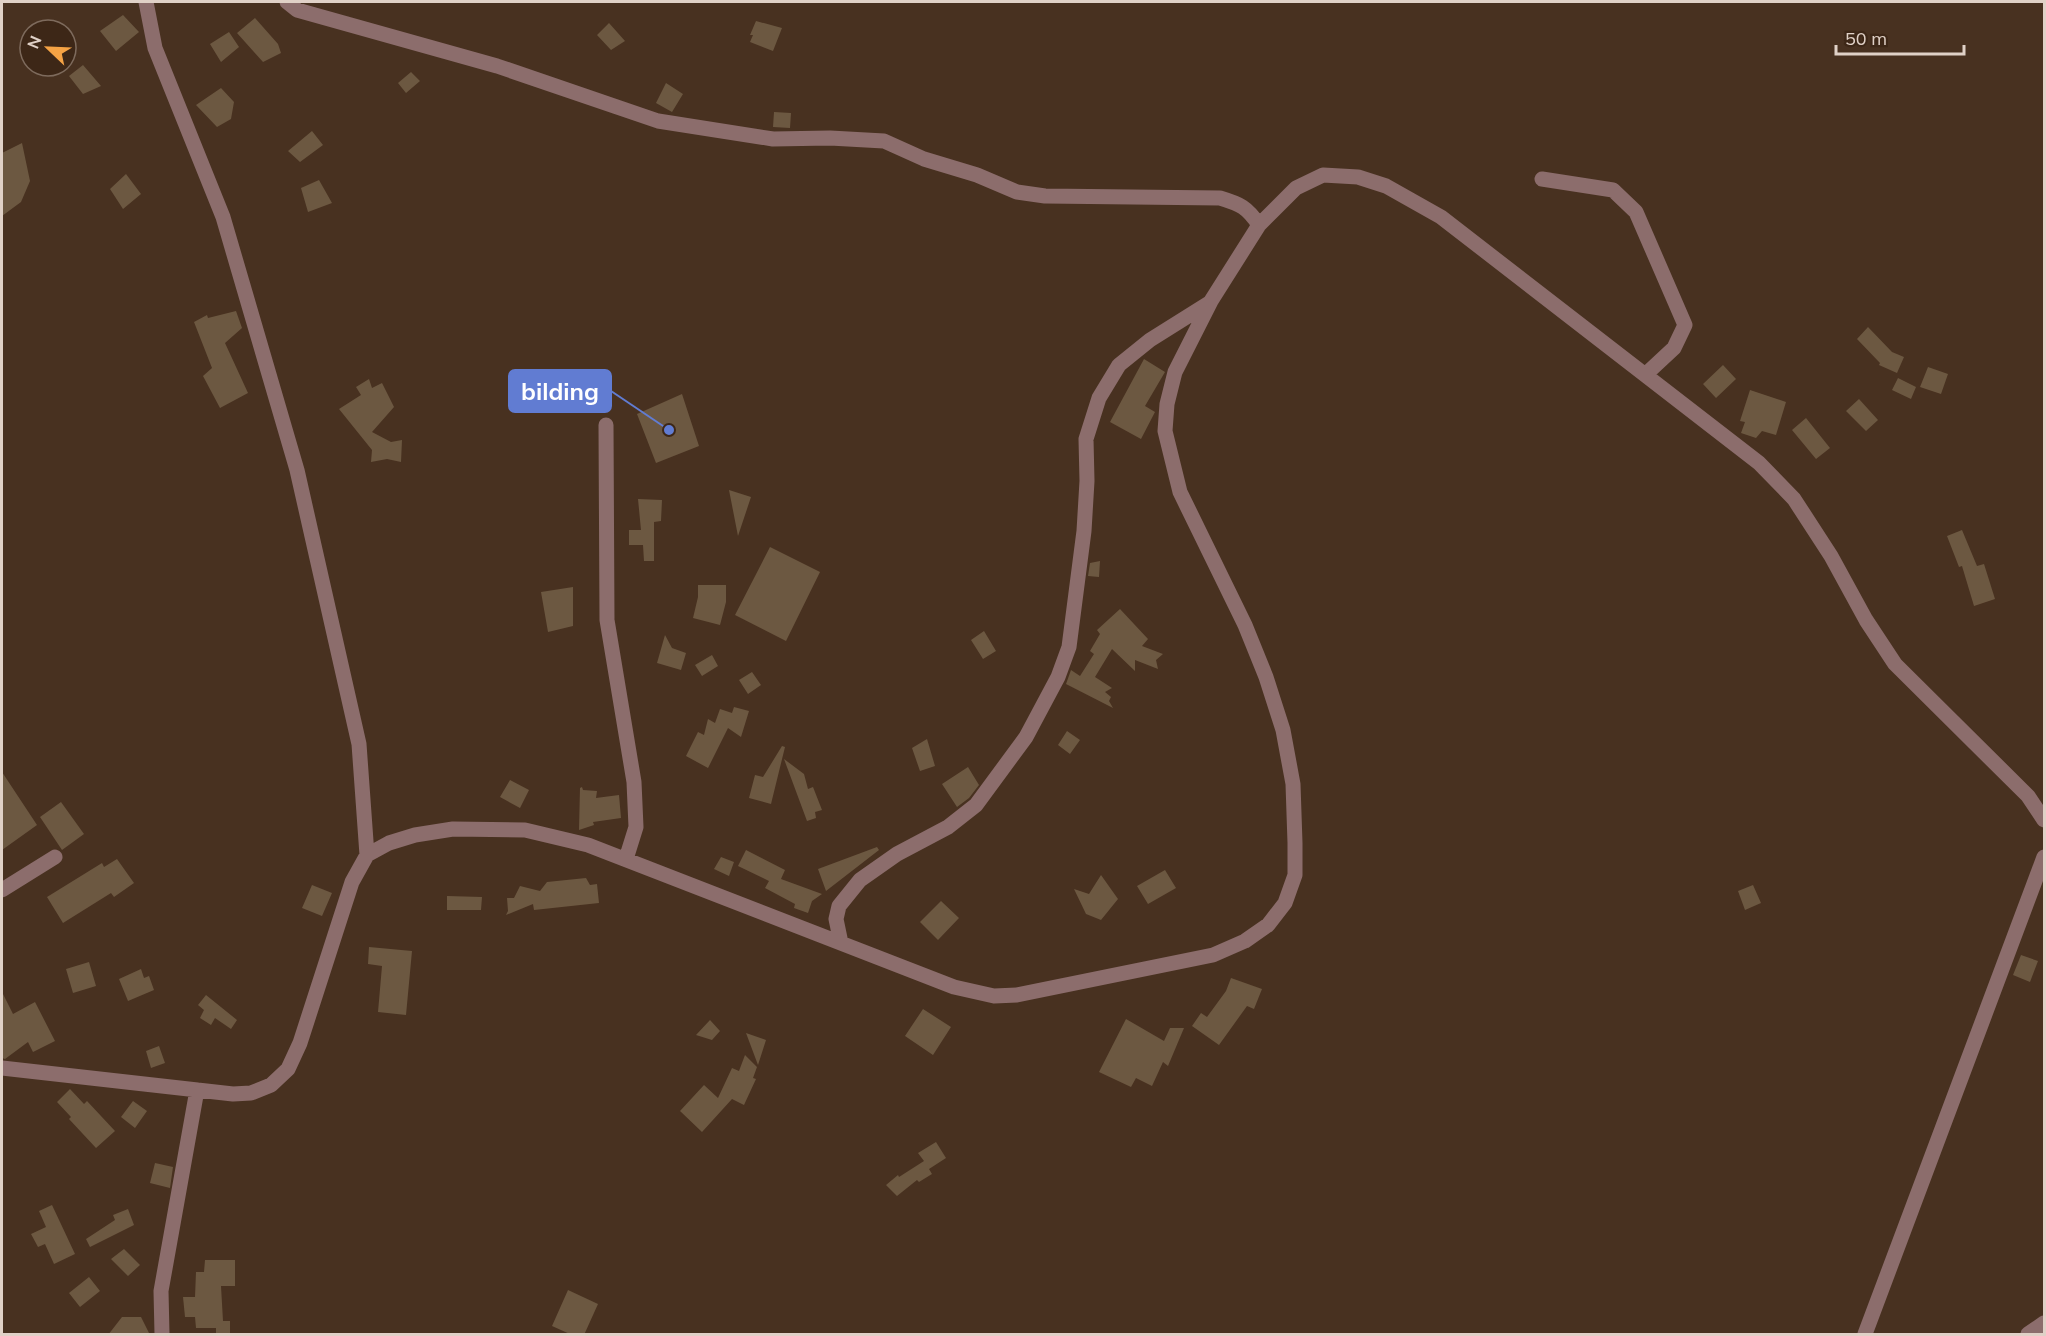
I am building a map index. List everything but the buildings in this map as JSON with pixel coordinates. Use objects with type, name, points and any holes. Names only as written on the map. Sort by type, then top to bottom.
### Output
[{"type":"street","points":[[146,2],[155,48],[222,217],[297,470],[359,744],[367,855]]},
{"type":"street","points":[[286,2],[297,10],[497,66],[658,121],[773,139],[830,138],[884,141],[924,159],[977,175],[1026,194],[1220,198],[1242,205],[1259,225]]},
{"type":"street","points":[[2,1068],[232,1094],[251,1093],[271,1085],[288,1069],[300,1043],[352,882],[367,855],[389,843],[415,835],[453,829],[525,830],[556,836],[626,859],[954,987],[994,996],[1017,995],[1213,955],[1245,942],[1268,926],[1285,903],[1295,875],[1293,784],[1283,730],[1266,677],[1245,625],[1180,492],[1165,431],[1167,404],[1174,372],[1211,301],[1259,225],[1296,188],[1323,175],[1358,177],[1386,186],[1441,217],[1759,463],[1794,499],[1831,555],[1866,620],[1895,664],[2028,796],[2044,820]]},
{"type":"street","points":[[1542,179],[1613,190],[1636,212],[1685,325],[1674,348],[1645,375]]},
{"type":"street","points":[[842,943],[837,919],[839,906],[860,880],[897,854],[948,827],[976,805],[1026,737],[1058,678],[1069,647],[1084,531],[1087,481],[1086,439],[1099,398],[1119,365],[1150,340],[1211,301]]},
{"type":"street","points":[[606,425],[607,620],[634,782],[636,827],[626,859]]},
{"type":"street","points":[[2,890],[55,857]]},
{"type":"street","points":[[1864,1335],[2044,857]]},
{"type":"street","points":[[162,1335],[161,1291],[197,1090]]},
{"type":"street","points":[[2028,1335],[2044,1323]]},
{"type":"place","name":"bilding","points":[[669,430]]}]
